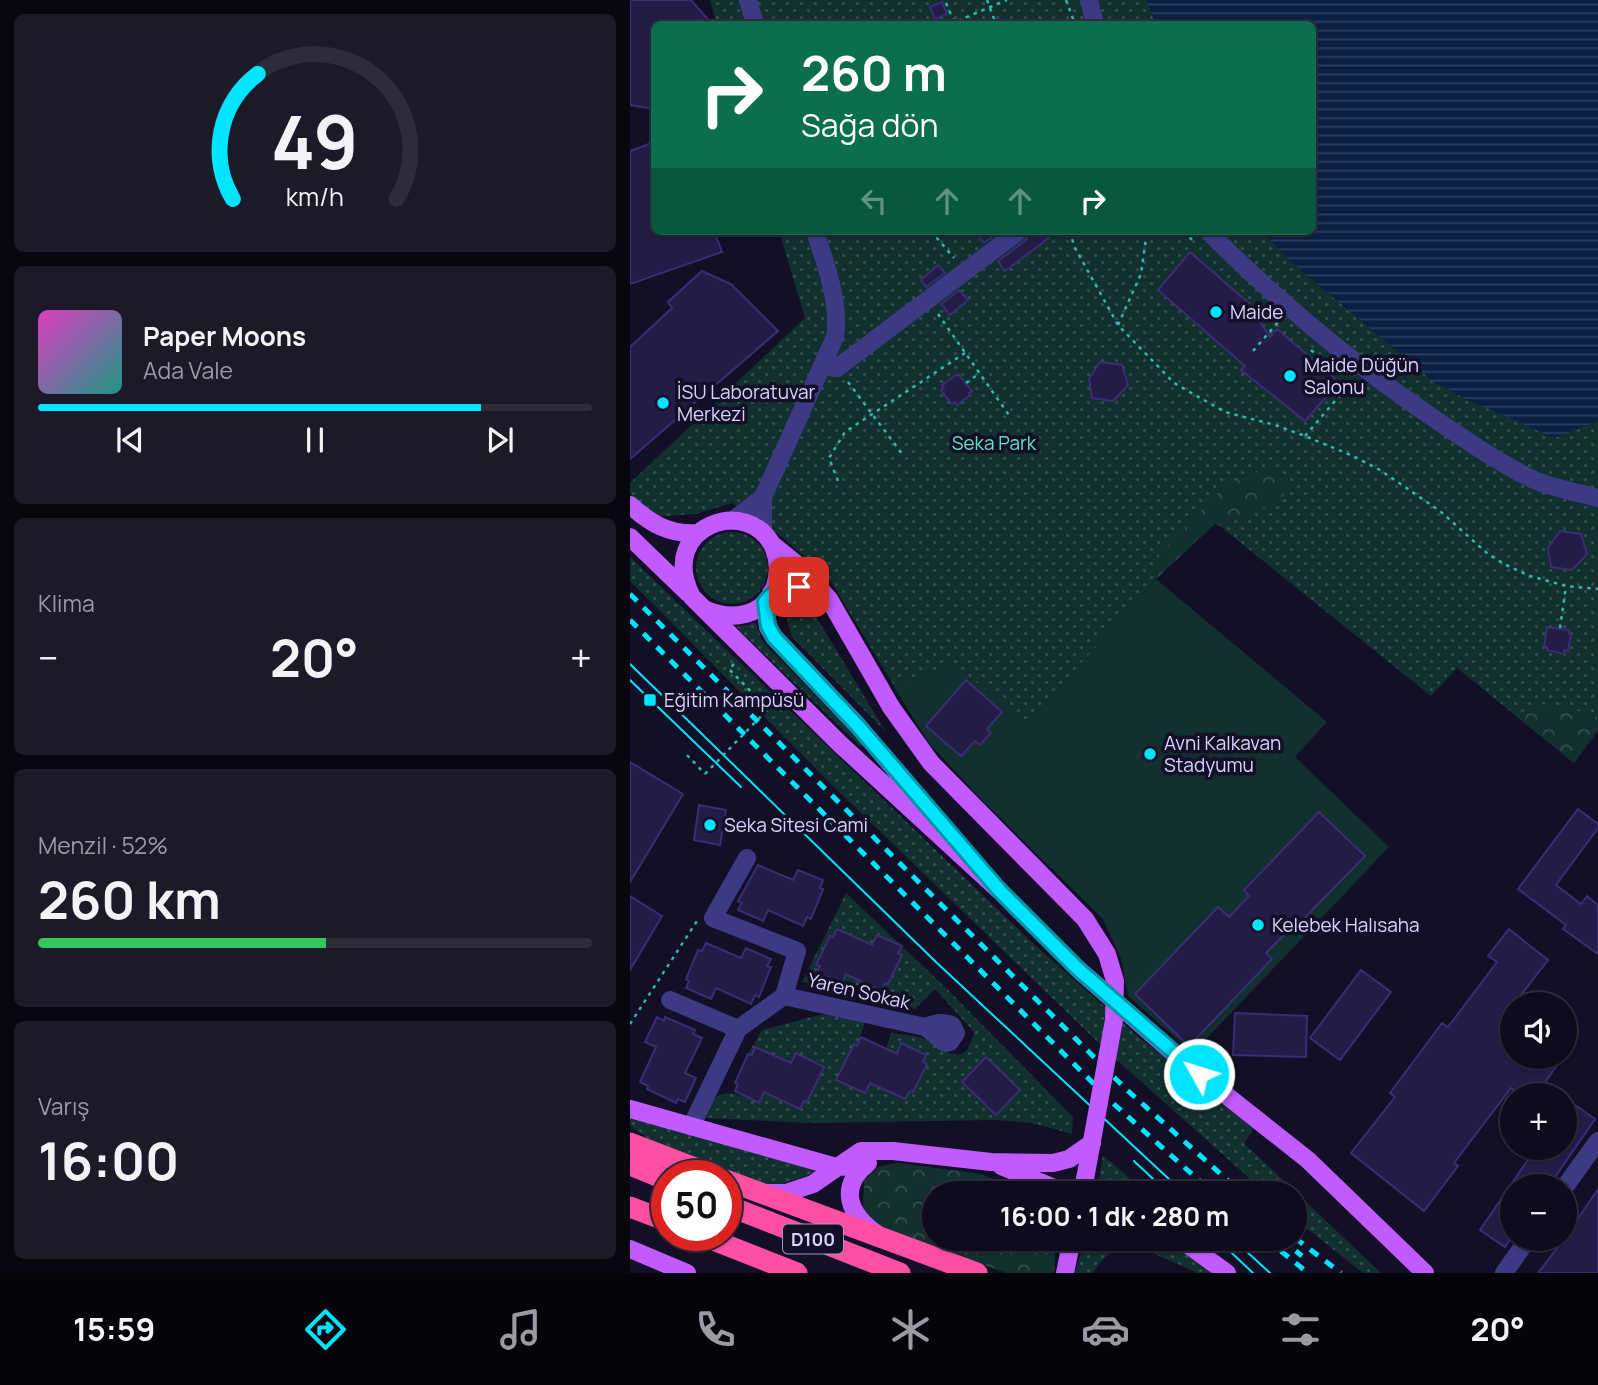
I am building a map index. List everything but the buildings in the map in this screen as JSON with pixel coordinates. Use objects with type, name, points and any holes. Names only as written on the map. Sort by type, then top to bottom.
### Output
[{"type":"highway","points":[[630,1143],[674,1160]]},
{"type":"highway","points":[[630,1165],[651,1174]]},
{"type":"highway","points":[[742,1186],[976,1273]]},
{"type":"highway","points":[[630,1206],[651,1215]]},
{"type":"highway","name":"D100","points":[[742,1211],[900,1273]]},
{"type":"highway","name":"D100","points":[[741,1251],[797,1273]]},
{"type":"main road","points":[[630,505],[651,523],[669,531],[698,533]]},
{"type":"main road","points":[[829,599],[811,590],[786,588],[751,612],[736,616],[719,615],[698,603],[684,582],[682,566],[686,550],[698,533],[707,527],[721,521],[732,521],[750,525],[800,566],[829,599],[891,707],[931,762],[1085,919],[1107,954],[1115,981],[1114,1020],[1085,1181]]},
{"type":"main road","points":[[630,537],[840,744],[1000,891],[1078,969],[1159,1040],[1308,1160],[1425,1273]]},
{"type":"main road","points":[[768,539],[778,559],[778,574],[768,598],[768,626],[774,637],[858,726],[1000,891]]},
{"type":"main road","points":[[630,1109],[836,1167],[865,1166]]},
{"type":"main road","points":[[630,1133],[664,1156]]},
{"type":"main road","points":[[759,1192],[786,1193],[813,1184],[861,1151],[893,1151],[991,1163],[1053,1163],[1069,1159],[1092,1143]]},
{"type":"main road","points":[[892,1243],[862,1223],[849,1191],[852,1179],[865,1166],[879,1155],[893,1151]]},
{"type":"main road","points":[[991,1163],[1014,1181]]},
{"type":"main road","points":[[991,1163],[1036,1181]]},
{"type":"main road","points":[[630,1249],[687,1273]]},
{"type":"main road","points":[[1065,1273],[1069,1251]]},
{"type":"main road","points":[[1197,1251],[1227,1273]]},
{"type":"street","points":[[748,0],[754,21]]},
{"type":"street","points":[[1089,0],[1094,21]]},
{"type":"street","points":[[732,521],[763,498],[830,367],[837,320],[830,279],[817,235]]},
{"type":"street","points":[[830,367],[928,300],[1014,235]]},
{"type":"street","points":[[1212,235],[1290,307],[1364,369],[1452,431],[1534,480],[1598,498]]},
{"type":"street","points":[[763,498],[768,539]]},
{"type":"street","name":"Yaren Sokak","points":[[737,1029],[784,996],[797,951],[713,918],[747,858]]},
{"type":"street","name":"Yaren Sokak","points":[[784,996],[925,1027]]},
{"type":"street","points":[[670,1000],[737,1029],[691,1128]]},
{"type":"street","points":[[1574,1174],[1598,1142]]},
{"type":"street","points":[[1504,1273],[1520,1251]]},
{"type":"path","points":[[986,0],[995,21]]},
{"type":"path","points":[[960,21],[1007,0]]},
{"type":"path","points":[[1066,0],[1074,21]]},
{"type":"path","points":[[946,3],[952,21]]},
{"type":"path","points":[[934,235],[965,272]]},
{"type":"path","points":[[1071,235],[1074,246],[1118,325],[1174,383],[1226,412],[1275,425],[1353,456],[1393,478],[1440,511],[1488,554],[1506,565],[1530,576],[1566,586],[1598,589]]},
{"type":"path","points":[[1118,325],[1141,274],[1146,235]]},
{"type":"path","points":[[928,300],[1012,418]]},
{"type":"path","points":[[1253,351],[1290,307]]},
{"type":"path","points":[[838,481],[829,458],[834,445],[845,432],[965,353]]},
{"type":"path","points":[[830,367],[872,414],[903,455]]},
{"type":"path","points":[[1305,436],[1364,369]]},
{"type":"path","points":[[967,383],[980,373]]},
{"type":"path","points":[[1560,628],[1566,586]]},
{"type":"path","points":[[687,755],[705,774],[768,709],[729,669]]},
{"type":"path","points":[[630,1024],[696,922]]},
{"type":"green space","points":[[710,0],[1147,0],[1154,21],[716,21]]},
{"type":"green space","name":"Seka Park","points":[[780,235],[1266,235],[1290,261],[1433,381],[1466,399],[1555,437],[1598,421],[1598,730],[1574,763],[1457,668],[1431,696],[1216,523],[1156,579],[1026,726],[919,727],[828,577],[782,537],[732,503],[696,514],[656,517],[630,494],[630,483],[805,318]]},
{"type":"green space","points":[[1271,470],[1287,484],[1284,495],[1269,505],[1221,527],[1215,523],[1156,579],[1154,567],[1160,554],[1221,489],[1247,474]]},
{"type":"green space","points":[[739,532],[758,542],[766,554],[766,582],[758,594],[746,602],[725,604],[706,594],[698,582],[696,561],[706,542],[718,534]]},
{"type":"green space","points":[[630,557],[1036,946],[1139,1037],[1254,1129],[1244,1143],[1284,1181],[1253,1181],[1109,1053],[831,784],[630,581]]},
{"type":"green space","points":[[1156,579],[1327,722],[1295,757],[1389,847],[1193,1053],[1128,996],[1121,959],[1103,919],[978,796],[929,743],[894,687],[953,662],[1026,725]]},
{"type":"green space","points":[[799,607],[807,608],[815,615],[886,732],[792,637],[787,620]]},
{"type":"green space","points":[[756,623],[762,641],[864,745],[861,747],[736,627]]},
{"type":"green space","points":[[1534,703],[1584,712],[1598,718],[1598,730],[1574,763],[1517,717]]},
{"type":"green space","points":[[846,893],[946,988],[1073,1117],[1072,1134],[1032,1123],[995,1120],[811,1123],[706,1118],[709,1107],[720,1095],[734,1094],[759,1103],[766,1089],[775,1098],[800,1109],[813,1080],[817,1082],[821,1074],[817,1071],[820,1064],[796,1053],[789,1067],[780,1058],[756,1047],[751,1055],[748,1054],[762,1030],[819,1015],[841,1014],[865,1022],[841,1082],[865,1093],[871,1080],[881,1088],[905,1099],[910,1091],[913,1092],[927,1064],[923,1062],[926,1054],[902,1043],[895,1057],[885,1052],[891,1033],[920,1038],[954,1054],[966,1051],[974,1032],[935,989],[915,1009],[802,982]]},
{"type":"green space","points":[[630,1114],[819,1172],[772,1187],[742,1177],[742,1160],[690,1160],[669,1153],[630,1126]]},
{"type":"green space","points":[[1103,1155],[1132,1181],[1099,1181]]},
{"type":"green space","points":[[897,1163],[975,1173],[998,1181],[922,1181],[922,1244],[877,1226],[863,1209],[864,1181],[877,1167]]},
{"type":"green space","points":[[1307,1203],[1381,1273],[1363,1273],[1307,1229]]},
{"type":"green space","points":[[942,1251],[1054,1251],[1054,1273],[1007,1273]]},
{"type":"green space","points":[[1114,1251],[1093,1273],[1075,1273],[1081,1253]]},
{"type":"green space","points":[[1148,1251],[1183,1251],[1217,1273],[1198,1273]]},
{"type":"water","points":[[1147,0],[1598,0],[1598,421],[1555,438],[1466,399],[1433,381],[1290,261],[1266,235],[1316,235],[1316,21],[1154,21]]},
{"type":"tram line","points":[[630,664],[937,963],[1171,1181]]},
{"type":"tram line","points":[[630,680],[741,787]]},
{"type":"tram line","points":[[1134,1161],[1155,1181]]},
{"type":"tram line","points":[[1230,1251],[1253,1273]]},
{"type":"tram line","points":[[1246,1251],[1270,1273]]},
{"type":"railway","points":[[630,594],[1127,1090],[1228,1181]]},
{"type":"railway","points":[[630,620],[1115,1105],[1200,1181]]},
{"type":"railway","points":[[1307,1247],[1341,1273]]},
{"type":"railway","points":[[1281,1251],[1308,1273]]},
{"type":"railway","points":[[1296,1251],[1302,1256]]},
{"type":"place","name":"Maide","points":[[1216,312]]},
{"type":"place","name":"Maide Düğün Salonu","points":[[1290,376]]},
{"type":"place","name":"İSU Laboratuvar Merkezi","points":[[663,403]]},
{"type":"place","name":"Eğitim Kampüsü","points":[[650,700]]},
{"type":"place","name":"Avni Kalkavan Stadyumu","points":[[1150,754]]},
{"type":"place","name":"Seka Sitesi Cami","points":[[710,825]]},
{"type":"place","name":"Kelebek Halısaha","points":[[1258,925]]},
{"type":"route","points":[[799,587],[771,593],[765,602],[768,626],[774,637],[858,726],[1000,891],[1078,969],[1199,1074]]}]
